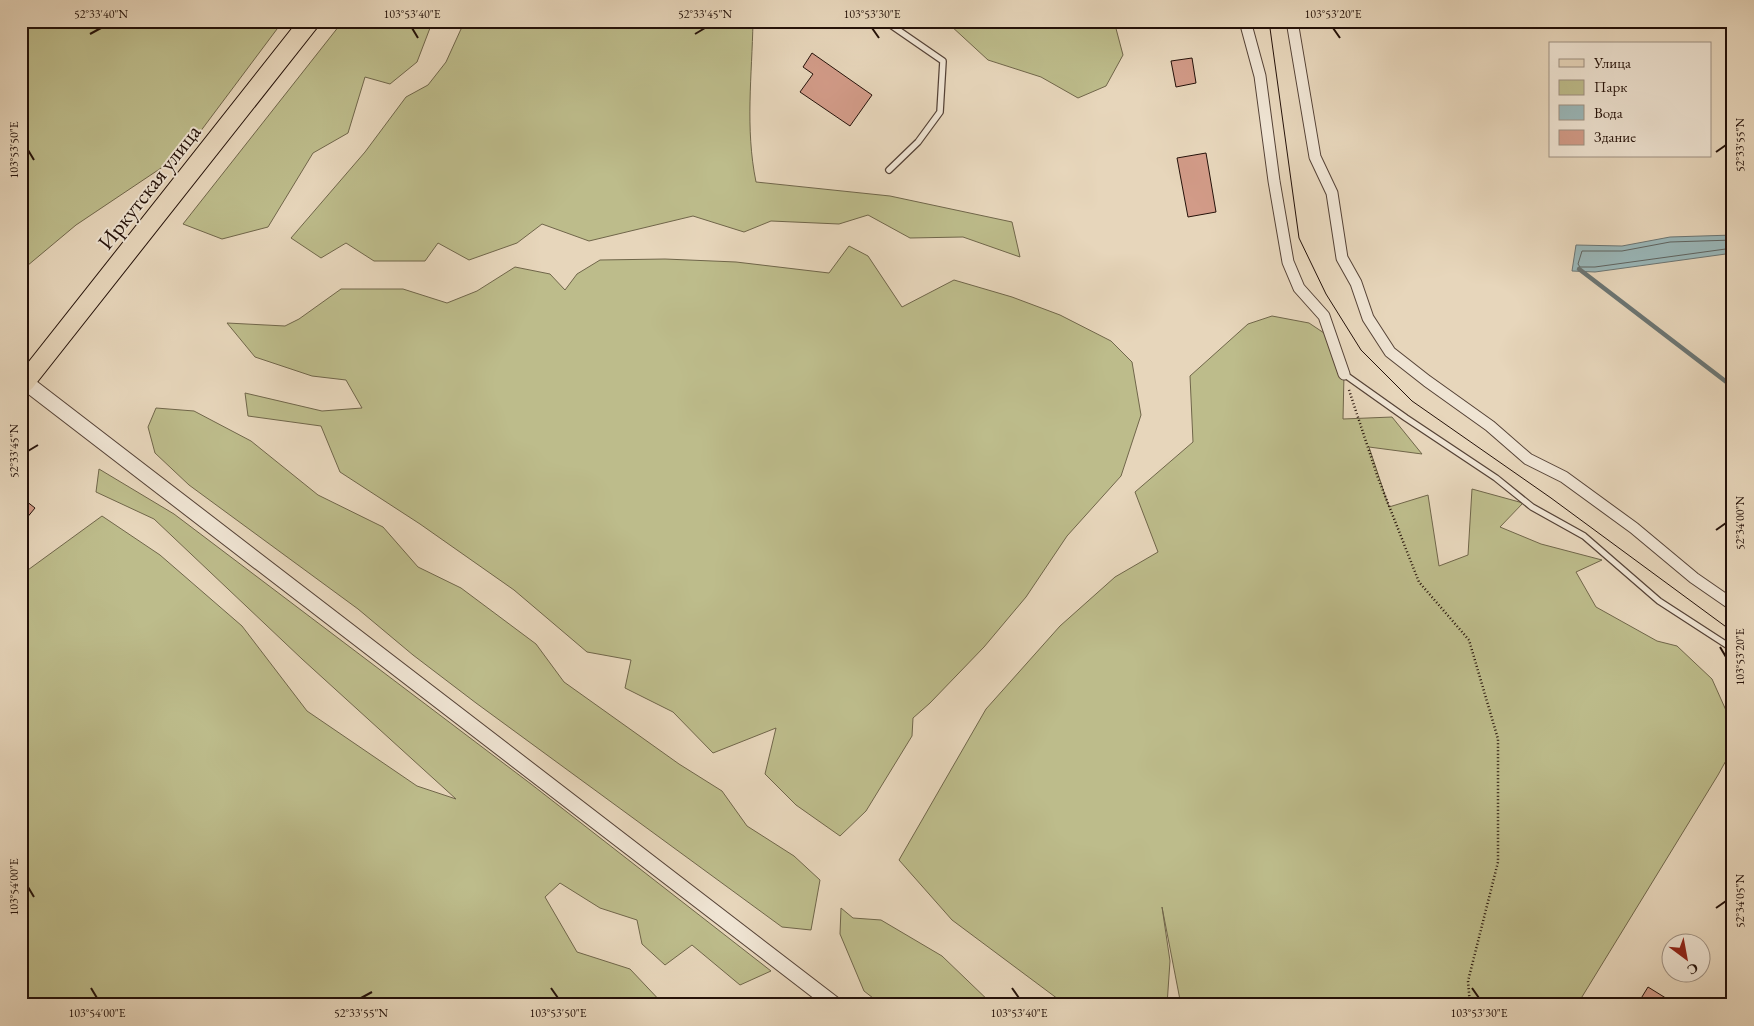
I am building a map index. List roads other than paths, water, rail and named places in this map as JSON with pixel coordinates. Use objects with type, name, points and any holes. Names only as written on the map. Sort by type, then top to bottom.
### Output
[{"type":"main road","name":"Иркутская улица","points":[[23,380],[310,21]]},
{"type":"street","points":[[1245,21],[1260,76],[1274,181],[1288,262],[1299,288],[1324,316],[1344,374]]},
{"type":"street","points":[[1292,21],[1315,158],[1332,193],[1342,258],[1356,283],[1368,318],[1390,352],[1426,381],[1490,426],[1528,459],[1564,476],[1634,528],[1694,578],[1733,605]]},
{"type":"street","points":[[23,380],[836,1005]]},
{"type":"lane","points":[[885,21],[944,60],[940,112],[918,142],[890,170]]},
{"type":"lane","points":[[1344,374],[1496,478],[1532,507],[1584,536],[1659,601],[1733,649]]},
{"type":"water","points":[[1733,235],[1733,253],[1595,272],[1572,271],[1576,245],[1622,246],[1670,237]]},
{"type":"waterway","points":[[1579,269],[1733,387]]},
{"type":"tram line","points":[[1269,21],[1299,238],[1326,294],[1361,350],[1412,401],[1551,498],[1733,632]]}]
